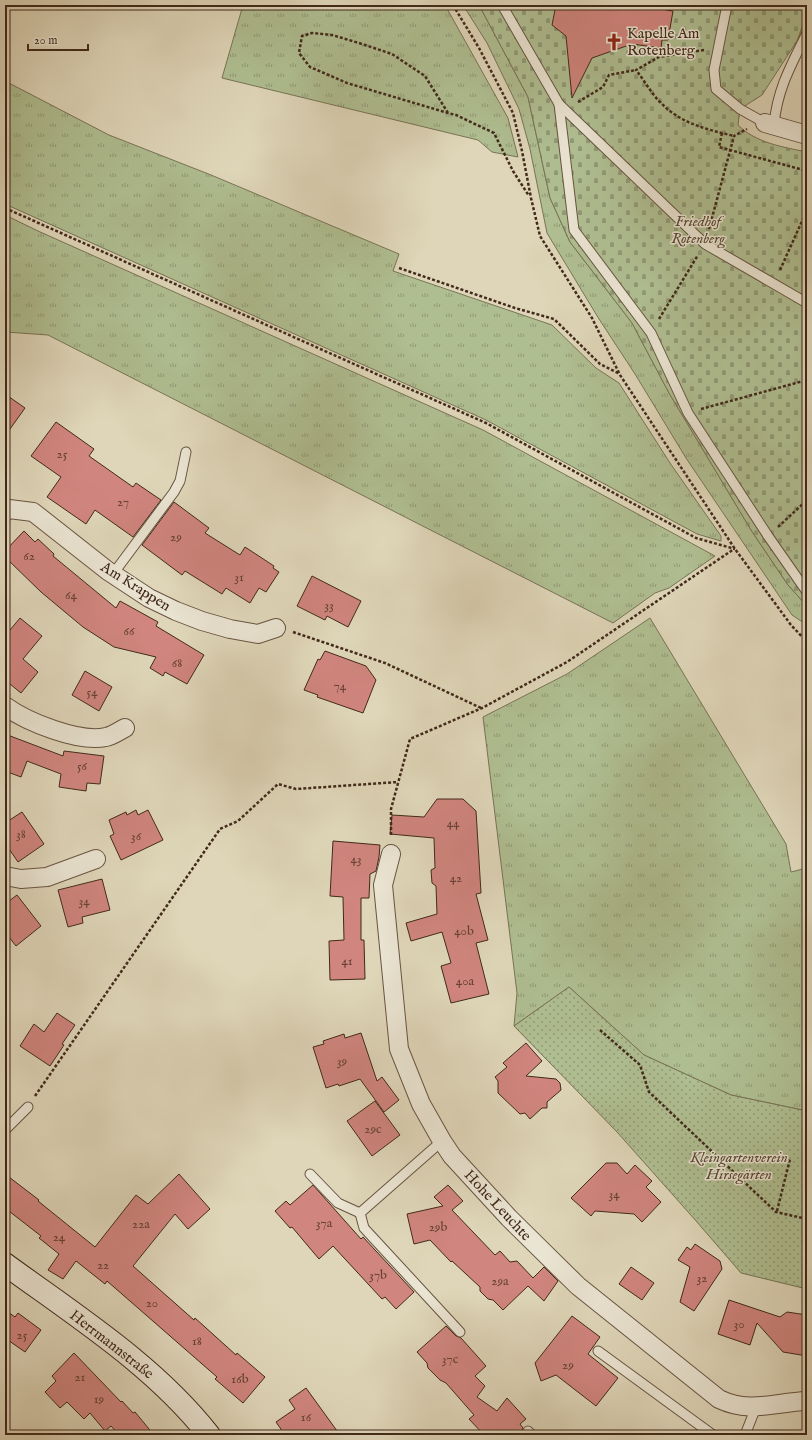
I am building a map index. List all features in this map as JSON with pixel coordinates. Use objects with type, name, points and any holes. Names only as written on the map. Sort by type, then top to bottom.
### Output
[{"type":"street","points":[[769,124],[807,135]]},
{"type":"street","name":"Am Krappen","points":[[6,508],[33,512],[113,574],[148,598],[176,611],[202,621],[230,629],[258,634],[276,628]]},
{"type":"street","points":[[5,706],[43,726],[63,733],[86,738],[106,737],[125,728]]},
{"type":"street","name":"Hohe Leuchte","points":[[392,854],[383,885],[399,1049],[421,1104],[452,1156],[509,1218],[578,1286],[719,1399],[728,1404],[756,1407],[807,1401]]},
{"type":"street","points":[[5,876],[21,879],[47,877],[96,859]]},
{"type":"street","name":"Herrmannstraße","points":[[5,1264],[115,1344],[178,1400],[209,1435]]},
{"type":"lane","points":[[502,5],[563,107],[705,244],[807,302]]},
{"type":"lane","points":[[727,5],[714,70],[716,89],[740,109],[769,124],[786,74],[807,33]]},
{"type":"lane","points":[[563,107],[574,230],[651,332],[688,413],[768,536],[807,592]]},
{"type":"lane","points":[[113,574],[174,492],[180,481],[186,452]]},
{"type":"lane","points":[[5,1130],[28,1107]]},
{"type":"lane","points":[[360,1213],[442,1141]]},
{"type":"lane","points":[[310,1174],[338,1203],[360,1213]]},
{"type":"lane","points":[[360,1213],[364,1228],[460,1332]]},
{"type":"lane","points":[[598,1351],[713,1435]]},
{"type":"lane","points":[[745,1435],[756,1407]]},
{"type":"path","points":[[453,5],[479,48],[513,113],[540,236],[592,318],[620,375],[734,549],[791,625],[807,642]]},
{"type":"path","points":[[448,113],[425,76],[392,54],[332,36],[312,33],[302,36],[299,53],[310,67],[347,83],[448,113],[456,115],[494,133],[513,171],[531,198]]},
{"type":"path","points":[[563,107],[603,87],[609,75],[636,70],[660,57],[719,47]]},
{"type":"path","points":[[636,70],[659,101],[672,113],[690,124],[734,136],[705,244],[651,332]]},
{"type":"path","points":[[722,133],[719,147],[807,171]]},
{"type":"path","points":[[5,208],[486,423],[696,538],[734,549]]},
{"type":"path","points":[[774,283],[807,210]]},
{"type":"path","points":[[399,268],[515,308],[554,319],[600,364],[620,375]]},
{"type":"path","points":[[688,413],[807,380]]},
{"type":"path","points":[[768,536],[807,500]]},
{"type":"path","points":[[392,854],[391,810],[410,739],[482,708],[567,662],[649,608],[734,549]]},
{"type":"path","points":[[276,628],[385,663],[482,708]]},
{"type":"path","points":[[28,1107],[220,829],[238,821],[278,784],[296,790],[398,782]]},
{"type":"path","points":[[600,1030],[640,1065],[649,1092],[776,1212],[807,1219]]},
{"type":"path","points":[[776,1212],[790,1159]]},
{"type":"green space","points":[[243,5],[445,5],[508,118],[518,157],[492,152],[478,140],[222,78]]},
{"type":"green space","points":[[463,5],[479,5],[528,97],[550,198],[570,242],[632,323],[669,393],[751,530],[788,585],[807,606],[807,625],[792,615],[686,458],[547,233],[530,149],[519,109],[487,43]]},
{"type":"green space","name":"Friedhof Rotenberg","points":[[479,5],[807,5],[807,14],[797,41],[762,95],[740,109],[738,125],[745,131],[761,140],[779,146],[807,152],[807,606],[788,585],[751,530],[669,393],[632,323],[570,242],[550,198],[528,97]]},
{"type":"green space","points":[[807,14],[807,44],[797,41]]},
{"type":"green space","points":[[5,81],[109,135],[211,175],[399,254],[393,271],[552,325],[596,368],[619,383],[670,463],[721,536],[721,541],[697,534],[486,420],[5,204]]},
{"type":"green space","points":[[5,215],[483,430],[715,556],[669,588],[655,593],[613,623],[48,335],[5,332]]},
{"type":"green space","points":[[650,618],[786,844],[791,872],[807,868],[807,1111],[731,1095],[644,1055],[569,987],[514,1026],[517,993],[483,717],[567,674]]},
{"type":"green space","name":"Kleingartenverein Hirsegärten","points":[[569,987],[644,1055],[731,1095],[807,1111],[807,1289],[741,1273],[617,1132],[514,1026]]},
{"type":"building","name":"Kapelle Am Rotenberg","points":[[556,5],[664,5],[666,10],[673,11],[668,40],[662,40],[661,48],[632,44],[592,58],[572,98],[566,36],[552,25]]},
{"type":"building","points":[[5,394],[25,408],[5,436]]},
{"type":"building","points":[[56,422],[94,449],[89,456],[133,487],[136,483],[161,500],[133,537],[95,510],[86,524],[47,497],[61,477],[31,456]]},
{"type":"building","points":[[174,502],[209,528],[205,533],[240,555],[245,547],[274,566],[273,568],[279,572],[266,592],[259,588],[250,603],[226,588],[222,594],[185,571],[182,575],[142,545]]},
{"type":"building","points":[[24,531],[35,542],[38,539],[54,554],[53,556],[116,608],[120,601],[158,622],[156,626],[204,655],[187,684],[165,672],[163,676],[150,668],[156,657],[114,647],[83,627],[41,592],[5,557],[5,551]]},
{"type":"building","points":[[312,576],[361,601],[348,627],[327,616],[325,620],[297,606]]},
{"type":"building","points":[[20,618],[42,636],[23,659],[38,672],[21,693],[5,680],[5,636]]},
{"type":"building","points":[[325,651],[366,666],[376,680],[363,713],[317,697],[318,695],[304,690],[318,659],[320,660]]},
{"type":"building","points":[[85,671],[112,687],[99,711],[72,695]]},
{"type":"building","points":[[5,734],[63,756],[64,751],[104,756],[100,784],[87,783],[86,791],[59,787],[61,774],[27,761],[21,777],[5,771]]},
{"type":"building","points":[[437,799],[463,799],[476,811],[481,893],[476,894],[488,940],[476,943],[489,994],[451,1003],[441,966],[451,963],[442,932],[411,941],[406,923],[437,914],[436,886],[432,883],[431,870],[435,868],[434,838],[390,834],[392,815],[424,817]]},
{"type":"building","points":[[136,810],[138,815],[148,810],[163,840],[121,860],[110,836],[114,834],[109,820],[126,812],[127,815]]},
{"type":"building","points":[[22,812],[44,844],[18,862],[5,843],[5,823]]},
{"type":"building","points":[[333,841],[380,845],[376,871],[370,874],[369,898],[361,898],[361,940],[364,940],[365,979],[330,980],[329,941],[344,940],[343,897],[330,896]]},
{"type":"building","points":[[102,879],[110,910],[82,917],[83,923],[68,927],[58,890]]},
{"type":"building","points":[[17,895],[41,926],[16,946],[5,932],[5,904]]},
{"type":"building","points":[[57,1013],[75,1025],[62,1044],[64,1045],[50,1066],[20,1046],[34,1024],[44,1032]]},
{"type":"building","points":[[361,1033],[377,1081],[382,1077],[399,1100],[384,1112],[360,1079],[339,1086],[338,1084],[326,1088],[313,1047],[324,1044],[323,1041],[344,1034],[345,1038]]},
{"type":"building","points":[[526,1043],[542,1061],[526,1076],[556,1079],[560,1083],[561,1090],[547,1102],[547,1108],[542,1108],[530,1119],[525,1113],[520,1114],[498,1093],[498,1081],[495,1077],[507,1067],[503,1063]]},
{"type":"building","points":[[375,1101],[400,1135],[372,1156],[347,1121]]},
{"type":"building","points":[[606,1163],[617,1163],[627,1174],[635,1165],[652,1181],[646,1187],[661,1202],[642,1222],[634,1214],[595,1211],[591,1216],[571,1198]]},
{"type":"building","points":[[5,1174],[39,1200],[38,1201],[95,1247],[136,1195],[148,1204],[179,1174],[210,1209],[188,1229],[175,1214],[133,1266],[194,1320],[195,1318],[236,1355],[237,1353],[265,1377],[243,1403],[215,1379],[217,1377],[107,1281],[105,1284],[76,1261],[63,1279],[48,1270],[59,1254],[39,1238],[41,1236],[5,1208]]},
{"type":"building","points":[[313,1185],[361,1239],[363,1237],[414,1292],[396,1309],[385,1297],[382,1299],[333,1246],[319,1259],[292,1227],[290,1228],[275,1211],[286,1201],[290,1205]]},
{"type":"building","points":[[448,1185],[463,1201],[452,1210],[495,1255],[500,1251],[510,1262],[517,1261],[533,1278],[544,1267],[558,1281],[544,1301],[528,1286],[503,1310],[493,1300],[488,1299],[480,1291],[480,1287],[452,1261],[451,1262],[430,1240],[414,1244],[407,1214],[443,1206],[434,1197]]},
{"type":"building","points":[[695,1244],[720,1261],[722,1269],[694,1311],[680,1302],[690,1267],[678,1260],[687,1247],[691,1250]]},
{"type":"building","points":[[631,1267],[654,1283],[642,1300],[619,1284]]},
{"type":"building","points":[[729,1300],[780,1317],[787,1312],[807,1315],[807,1356],[783,1352],[757,1323],[750,1345],[718,1334]]},
{"type":"building","points":[[5,1310],[15,1317],[18,1313],[41,1330],[25,1352],[5,1338]]},
{"type":"building","points":[[572,1316],[600,1337],[588,1354],[618,1378],[596,1406],[556,1375],[541,1381],[535,1363]]},
{"type":"building","points":[[446,1326],[456,1336],[461,1338],[486,1366],[475,1376],[485,1386],[477,1397],[497,1411],[507,1398],[526,1419],[520,1424],[523,1428],[522,1432],[524,1435],[484,1435],[469,1419],[474,1415],[446,1383],[440,1380],[428,1368],[427,1363],[417,1352]]},
{"type":"building","points":[[74,1353],[121,1402],[122,1401],[133,1413],[135,1412],[154,1435],[119,1435],[111,1426],[105,1431],[90,1413],[84,1419],[67,1402],[60,1408],[45,1392],[56,1381],[52,1376]]},
{"type":"building","points":[[306,1388],[340,1435],[285,1435],[276,1422],[295,1409],[289,1400]]},
{"type":"place","name":"Kapelle Am Rotenberg","points":[[614,42]]}]
